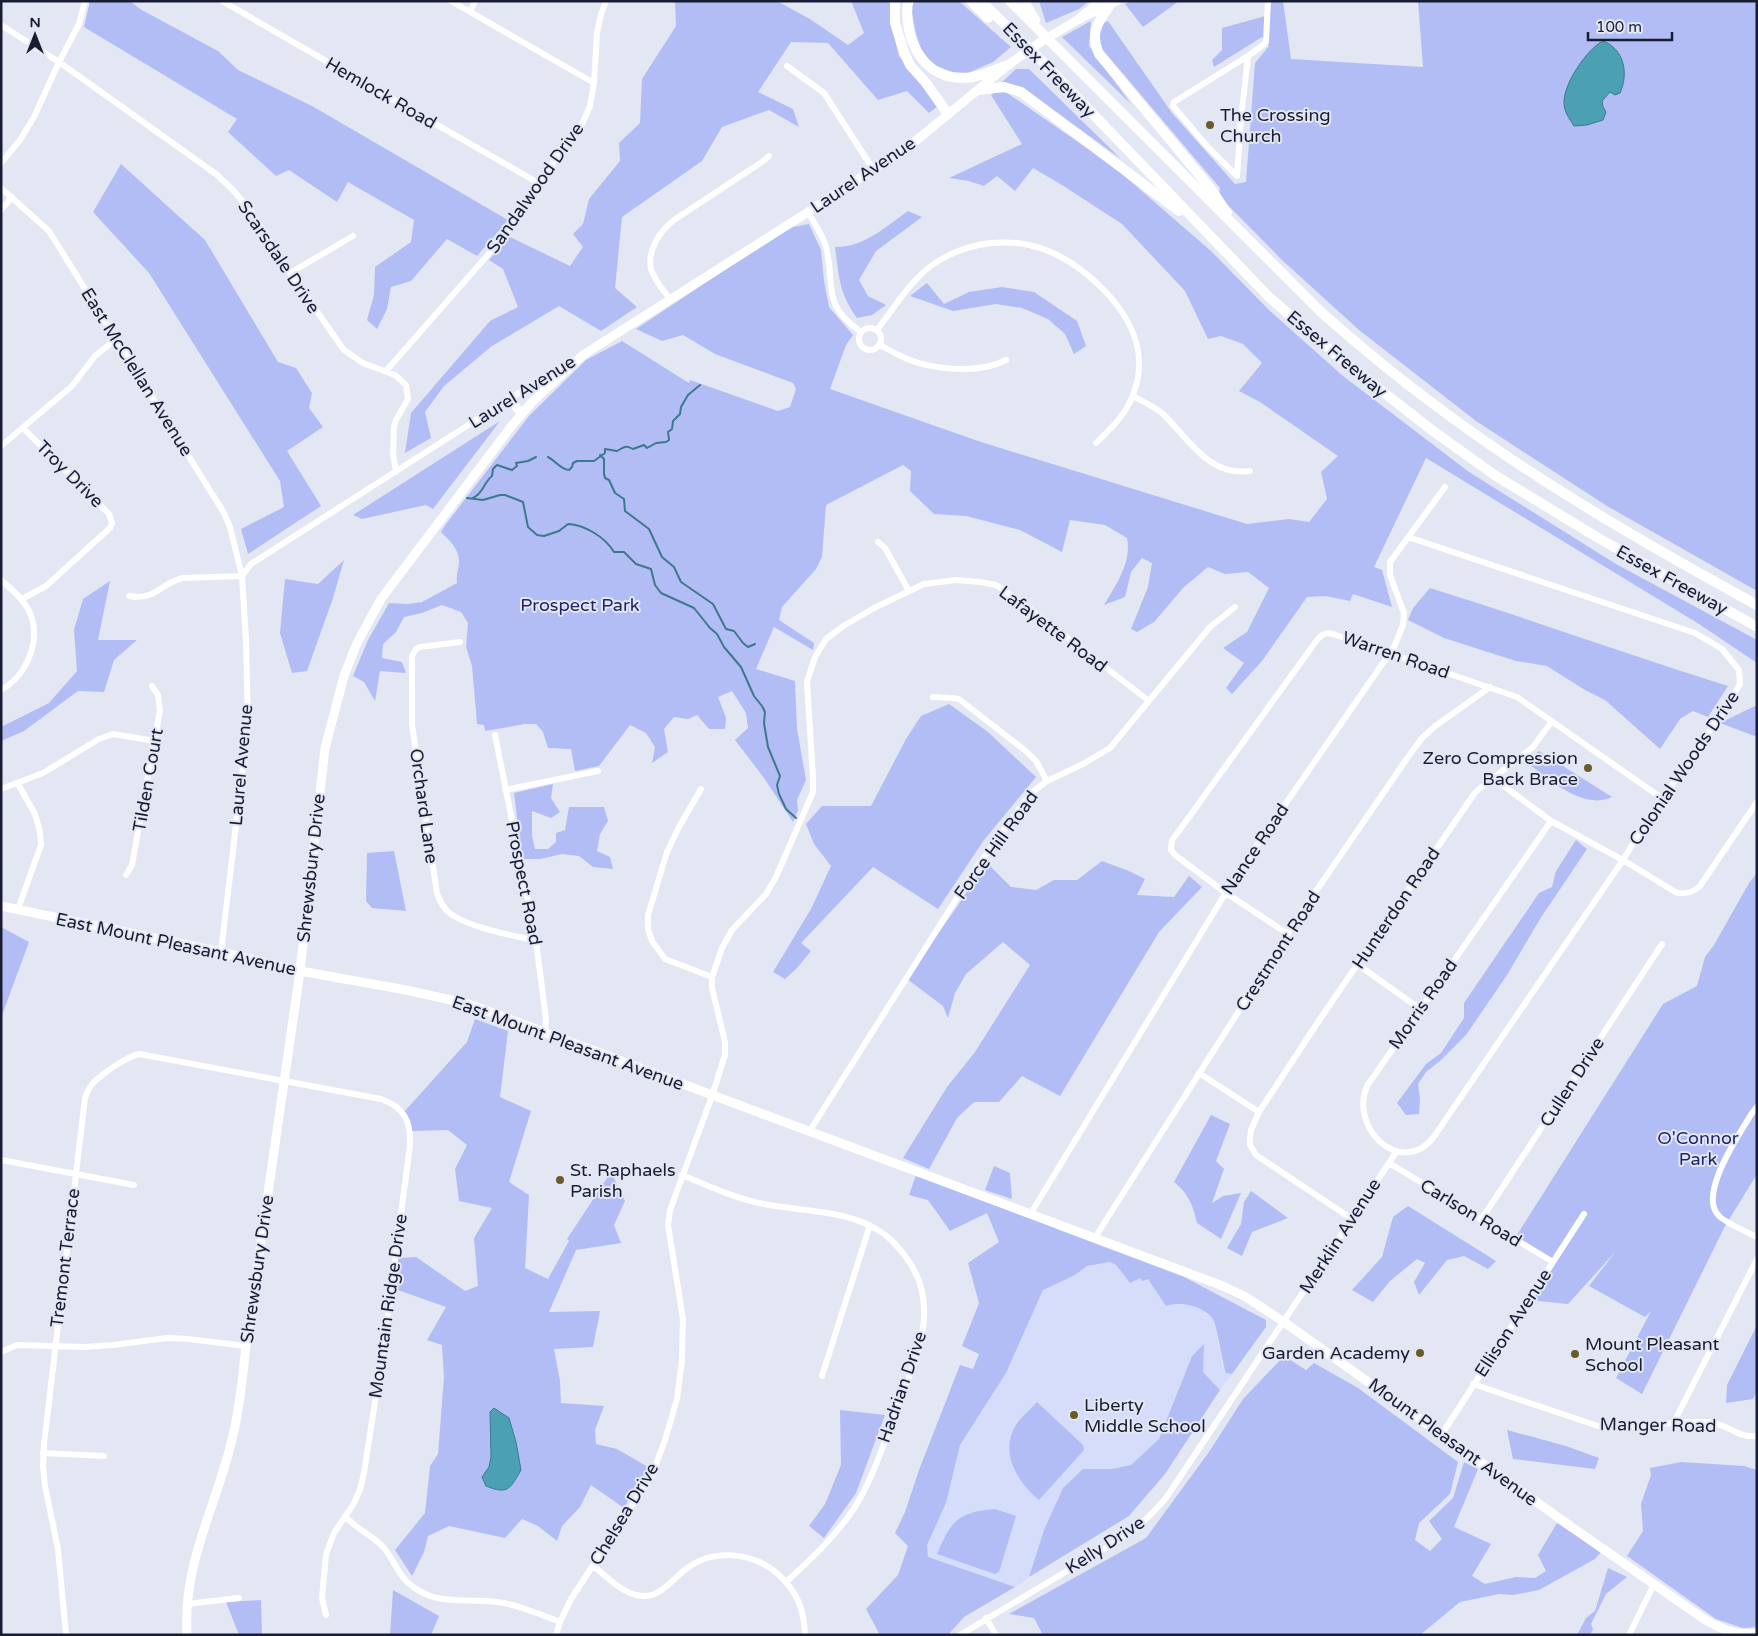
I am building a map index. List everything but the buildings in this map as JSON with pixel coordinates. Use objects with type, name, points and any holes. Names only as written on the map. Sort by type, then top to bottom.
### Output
[{"type":"highway","points":[[895,1],[895,23],[910,65],[926,83],[948,114]]},
{"type":"highway","points":[[908,1],[910,37],[920,58],[928,67],[951,77],[964,78],[979,75],[1011,62]]},
{"type":"highway","points":[[971,1],[1061,81]]},
{"type":"highway","name":"Essex Freeway","points":[[982,1],[1269,297],[1342,360],[1440,437],[1496,476],[1600,539],[1757,627]]},
{"type":"highway","name":"Essex Freeway","points":[[1010,1],[1321,312],[1423,397],[1567,496],[1757,605]]},
{"type":"highway","points":[[1024,1],[1033,17],[1064,55]]},
{"type":"highway","points":[[1079,19],[1109,3]]},
{"type":"highway","points":[[1109,3],[1097,24],[1094,35],[1094,43],[1099,54],[1211,189],[1242,235]]},
{"type":"highway","points":[[979,90],[1004,86],[1021,92],[1205,231]]},
{"type":"main road","name":"Laurel Avenue","points":[[583,354],[671,300],[912,144],[1011,62],[1061,28],[1079,19]]},
{"type":"main road","name":"Shrewsbury Drive","points":[[187,1635],[187,1604],[191,1573],[235,1430],[300,972],[325,748],[341,685],[353,652],[381,599],[474,474],[522,414],[583,354]]},
{"type":"main road","points":[[508,399],[522,414]]},
{"type":"main road","name":"East Mount Pleasant Avenue","points":[[1,906],[221,952],[300,972],[441,997],[470,1004],[712,1096],[1031,1213]]},
{"type":"main road","name":"Mount Pleasant Avenue","points":[[1031,1213],[1094,1239],[1222,1286],[1246,1297],[1721,1629],[1735,1633],[1757,1633]]},
{"type":"street","points":[[1,163],[20,140],[34,117],[79,24],[86,1]]},
{"type":"street","name":"Hemlock Road","points":[[222,1],[540,184]]},
{"type":"street","points":[[451,1],[594,83]]},
{"type":"street","points":[[470,12],[476,1]]},
{"type":"street","name":"Sandalwood Drive","points":[[386,371],[494,249],[516,221],[560,152],[583,122],[590,106],[594,83],[597,33],[606,1]]},
{"type":"street","points":[[1248,56],[1237,176],[1207,146],[1173,106],[1174,102],[1248,56],[1266,42],[1268,1]]},
{"type":"street","name":"Scarsdale Drive","points":[[1,25],[59,62],[216,174],[251,211],[290,274],[344,350],[363,362],[403,380],[408,394],[406,404],[399,414],[394,428],[393,454],[396,472]]},
{"type":"street","points":[[786,66],[824,93],[873,170]]},
{"type":"street","points":[[671,300],[651,270],[651,255],[661,232],[674,220],[762,162],[768,156]]},
{"type":"street","name":"East McClellan Avenue","points":[[1,188],[49,231],[224,513],[230,527],[242,576]]},
{"type":"street","points":[[1,210],[12,197]]},
{"type":"street","points":[[808,212],[825,245],[830,290],[836,308],[847,321],[861,332]]},
{"type":"street","points":[[290,274],[352,236]]},
{"type":"street","points":[[877,330],[916,280],[929,267],[951,254],[976,245],[1002,242],[1041,248],[1065,258],[1086,273],[1116,302],[1127,318],[1138,354],[1138,374],[1133,396],[1120,419],[1096,443]]},
{"type":"street","points":[[868,328],[877,330],[881,336],[880,345],[873,350],[864,348],[860,342],[861,332],[868,328]]},
{"type":"street","points":[[1,446],[72,386],[95,356],[116,339]]},
{"type":"street","points":[[880,345],[907,359],[926,365],[949,368],[982,369],[1006,360]]},
{"type":"street","name":"Laurel Avenue","points":[[221,952],[248,723],[242,576],[251,564],[508,399],[583,354]]},
{"type":"street","points":[[1133,396],[1160,412],[1196,451],[1206,458],[1228,470],[1241,473],[1250,471]]},
{"type":"street","name":"Troy Drive","points":[[22,599],[46,586],[110,528],[112,523],[109,514],[24,428]]},
{"type":"street","name":"Nance Road","points":[[1031,1213],[1245,862],[1394,647],[1402,626],[1404,613],[1390,575],[1390,562],[1445,487]]},
{"type":"street","name":"Colonial Woods Drive","points":[[1397,1151],[1416,1150],[1426,1146],[1433,1138],[1623,860],[1641,830],[1727,706],[1740,684],[1739,670],[1722,649],[1695,633],[1408,536]]},
{"type":"street","points":[[878,542],[885,548],[909,591]]},
{"type":"street","points":[[129,596],[140,598],[150,596],[174,580],[183,578],[242,576]]},
{"type":"street","points":[[1,580],[22,599],[29,610],[33,622],[31,652],[21,674],[1,690]]},
{"type":"street","name":"Lafayette Road","points":[[712,1096],[725,1055],[725,1042],[712,988],[712,977],[722,948],[732,930],[766,894],[776,877],[813,792],[814,777],[807,682],[815,657],[826,639],[874,608],[924,584],[956,580],[996,585],[1025,605],[1149,701]]},
{"type":"street","name":"Force Hill Road","points":[[809,1132],[976,868],[1031,793],[1047,781],[1083,764],[1110,748],[1210,627],[1235,607]]},
{"type":"street","name":"Warren Road","points":[[1226,893],[1175,855],[1171,850],[1171,844],[1176,834],[1316,640],[1328,633],[1517,697],[1662,799]]},
{"type":"street","name":"Orchard Lane","points":[[460,642],[420,647],[416,649],[412,656],[412,725],[436,892],[446,909],[460,919],[476,926],[536,941]]},
{"type":"street","name":"Tilden Court","points":[[126,875],[132,865],[160,710],[158,695],[152,686]]},
{"type":"street","name":"Crestmont Road","points":[[1094,1239],[1288,934],[1422,738],[1434,726],[1490,687]]},
{"type":"street","points":[[933,697],[960,699],[1027,752],[1036,761],[1047,781]]},
{"type":"street","name":"Hunterdon Road","points":[[1352,1219],[1256,1154],[1250,1145],[1251,1130],[1259,1112],[1357,964],[1474,794],[1533,747],[1552,721]]},
{"type":"street","points":[[1,789],[18,784],[55,767],[99,739],[113,734],[155,741]]},
{"type":"street","name":"Prospect Road","points":[[495,735],[536,941],[546,1019],[545,1032]]},
{"type":"street","points":[[505,790],[598,771]]},
{"type":"street","points":[[1493,778],[1551,821],[1623,860],[1670,890],[1685,894],[1694,892],[1700,886],[1757,802]]},
{"type":"street","points":[[18,784],[35,814],[41,845],[18,909]]},
{"type":"street","points":[[700,788],[667,852],[648,915],[648,928],[652,941],[665,959],[712,977]]},
{"type":"street","name":"Morris Road","points":[[1397,1151],[1381,1142],[1371,1132],[1363,1114],[1363,1100],[1369,1082],[1551,821]]},
{"type":"street","points":[[1226,893],[1288,934]]},
{"type":"street","name":"Cullen Drive","points":[[1481,1220],[1662,944]]},
{"type":"street","points":[[1357,964],[1420,1009]]},
{"type":"street","name":"Tremont Terrace","points":[[66,1635],[58,1549],[45,1486],[43,1453],[75,1175],[85,1098],[88,1089],[94,1082],[132,1056],[147,1054],[284,1082]]},
{"type":"street","points":[[1200,1073],[1259,1112]]},
{"type":"street","name":"Mountain Ridge Drive","points":[[284,1082],[391,1102],[403,1113],[411,1132],[385,1337],[364,1473],[360,1490],[334,1533],[326,1554],[322,1598],[326,1615]]},
{"type":"street","name":"Chelsea Drive","points":[[556,1635],[571,1599],[652,1475],[677,1399],[682,1360],[683,1319],[668,1225],[670,1210],[712,1096]]},
{"type":"street","points":[[1757,1107],[1720,1167],[1713,1202],[1714,1209],[1719,1216],[1757,1237]]},
{"type":"street","name":"Merklin Avenue","points":[[1284,1322],[1397,1151]]},
{"type":"street","points":[[1,1160],[134,1186]]},
{"type":"street","name":"Carlson Road","points":[[1389,1163],[1553,1262]]},
{"type":"street","name":"Hadrian Drive","points":[[682,1175],[762,1204],[844,1216],[870,1225],[883,1232],[897,1245],[918,1277],[923,1292],[925,1311],[921,1342],[872,1477],[854,1509],[838,1532],[786,1582]]},
{"type":"street","name":"Ellison Avenue","points":[[1442,1434],[1584,1214]]},
{"type":"street","points":[[822,1376],[870,1225]]},
{"type":"street","points":[[1673,1424],[1757,1259]]},
{"type":"street","name":"Kelly Drive","points":[[960,1635],[1136,1529],[1153,1514],[1166,1498],[1284,1322]]},
{"type":"street","points":[[1,1352],[17,1345],[55,1347],[113,1345],[167,1338],[246,1346]]},
{"type":"street","name":"Manger Road","points":[[1473,1384],[1607,1428],[1709,1422],[1746,1436],[1757,1436]]},
{"type":"street","points":[[43,1453],[104,1456]]},
{"type":"street","points":[[345,1516],[350,1522],[374,1538],[383,1547],[408,1582],[424,1593],[441,1600],[496,1602],[514,1605],[560,1622]]},
{"type":"street","points":[[593,1566],[627,1592],[636,1596],[647,1596],[655,1594],[688,1568],[705,1560],[721,1556],[739,1555],[756,1560],[770,1567],[786,1582],[798,1598],[805,1635]]},
{"type":"street","points":[[1629,1635],[1654,1584]]},
{"type":"street","points":[[187,1604],[240,1598]]},
{"type":"street","points":[[986,1618],[996,1635]]},
{"type":"shaded area","points":[[1603,41],[1616,50],[1623,62],[1623,85],[1620,93],[1615,95],[1610,92],[1602,101],[1606,112],[1603,120],[1587,125],[1574,126],[1564,106],[1565,94],[1572,76],[1578,67],[1590,51]]},
{"type":"shaded area","name":"Liberty Middle School","points":[[1110,1262],[1116,1265],[1130,1283],[1140,1277],[1148,1278],[1172,1304],[1190,1305],[1201,1309],[1214,1320],[1222,1363],[1226,1373],[1232,1374],[1220,1390],[1203,1372],[1204,1345],[1192,1356],[1159,1439],[1131,1465],[1112,1469],[1083,1469],[1063,1488],[1044,1530],[1029,1577],[1015,1587],[928,1557],[927,1545],[946,1503],[960,1445],[1006,1373],[1043,1290],[1075,1275],[1087,1266]]},
{"type":"shaded area","points":[[494,1408],[509,1418],[521,1470],[511,1486],[504,1490],[486,1486],[482,1477],[489,1467],[491,1457],[490,1412]]},
{"type":"green space","points":[[90,1],[130,1],[140,9],[218,51],[238,70],[312,106],[508,220],[477,256],[447,239],[411,281],[391,287],[387,309],[377,329],[367,320],[374,295],[375,267],[411,242],[414,220],[348,182],[337,202],[289,170],[276,176],[228,132],[237,119],[84,27]]},
{"type":"green space","points":[[675,1],[777,1],[810,19],[848,45],[864,33],[851,1],[891,1],[890,19],[899,56],[938,106],[929,113],[907,91],[878,100],[828,43],[791,42],[758,92],[793,109],[799,127],[769,110],[722,127],[702,161],[622,217],[615,288],[637,307],[601,331],[559,306],[492,346],[444,386],[425,412],[431,438],[405,453],[411,413],[490,321],[518,307],[503,269],[489,260],[510,237],[570,266],[583,247],[573,234],[583,224],[589,199],[620,161],[619,143],[640,123],[642,79],[676,26]]},
{"type":"green space","points":[[915,1],[959,1],[1011,47],[993,62],[968,73],[953,72],[934,65],[923,55],[916,34],[911,8]]},
{"type":"green space","points":[[1039,1],[1089,1],[1079,9],[1046,23]]},
{"type":"green space","points":[[1132,1],[1179,1],[1143,27],[1125,4]]},
{"type":"green space","points":[[1270,1],[1283,1],[1291,59],[1423,67],[1418,1],[1757,1],[1757,591],[1607,506],[1476,421],[1359,330],[1282,260],[1219,196],[1220,188],[1097,43],[1103,23],[1108,21],[1172,113],[1235,184],[1246,182],[1255,63],[1269,46],[1262,37],[1214,67],[1212,60],[1222,50],[1222,28],[1269,15]]},
{"type":"green space","points":[[1091,21],[1089,46],[1131,104],[1062,37]]},
{"type":"green space","points":[[1016,69],[1029,69],[1121,159],[1025,89],[1002,82]]},
{"type":"green space","name":"Prospect Park","points":[[1003,90],[1114,167],[1211,251],[1269,310],[1343,376],[1469,472],[1616,564],[1757,640],[1757,663],[1699,624],[1426,458],[1374,567],[1382,570],[1392,607],[1353,594],[1350,601],[1326,596],[1307,597],[1262,661],[1232,694],[1226,688],[1244,663],[1223,648],[1247,632],[1269,588],[1248,572],[1225,574],[1208,567],[1184,587],[1154,622],[1137,632],[1131,629],[1148,587],[1152,563],[1142,558],[1131,572],[1125,597],[1104,605],[1122,573],[1127,556],[1127,538],[1105,525],[1070,520],[1062,552],[1020,530],[966,516],[934,514],[910,491],[911,471],[903,465],[826,505],[822,557],[816,569],[782,607],[779,620],[814,643],[813,650],[774,627],[756,669],[795,681],[797,729],[806,780],[797,800],[798,810],[793,822],[764,778],[735,740],[748,728],[746,713],[732,691],[718,697],[726,718],[725,729],[709,729],[697,715],[688,719],[674,717],[664,729],[668,752],[652,763],[655,747],[646,733],[630,725],[599,766],[575,771],[571,749],[548,748],[543,732],[536,724],[485,731],[484,725],[477,724],[472,666],[466,647],[468,623],[461,612],[442,605],[422,613],[404,617],[396,632],[383,644],[382,658],[402,662],[406,673],[380,671],[375,701],[364,682],[353,676],[368,640],[389,603],[408,604],[422,602],[457,583],[458,554],[454,546],[441,532],[529,416],[586,360],[622,341],[689,383],[690,380],[778,411],[790,407],[796,389],[793,383],[715,354],[683,335],[662,341],[636,329],[788,228],[809,224],[821,250],[829,307],[853,335],[846,345],[830,389],[981,442],[1247,524],[1289,519],[1309,522],[1327,499],[1321,472],[1338,456],[1260,402],[1239,391],[1262,363],[1243,344],[1221,336],[1208,339],[1185,291],[1122,224],[1033,168],[1015,191],[997,176],[984,186],[969,181],[949,178],[1022,144],[991,95],[996,91]]},
{"type":"green space","points":[[121,164],[205,240],[278,362],[296,368],[312,393],[309,408],[323,427],[287,451],[321,506],[248,554],[241,529],[284,507],[280,481],[149,273],[93,212]]},
{"type":"green space","points":[[908,211],[922,217],[876,251],[859,280],[868,296],[886,305],[872,315],[857,318],[843,292],[835,247],[855,244],[865,240]]},
{"type":"green space","points":[[927,283],[944,304],[969,292],[1002,287],[1034,292],[1077,321],[1086,346],[1074,354],[1065,334],[1048,319],[1022,308],[996,304],[953,311],[910,296]]},
{"type":"green space","points":[[500,421],[433,509],[426,505],[362,519],[353,515]]},
{"type":"green space","points":[[344,560],[333,598],[307,671],[292,673],[280,633],[285,579],[318,584]]},
{"type":"green space","points":[[110,581],[98,640],[137,640],[114,660],[104,692],[78,691],[24,731],[1,741],[1,727],[49,703],[77,671],[74,630],[83,599]]},
{"type":"green space","points":[[1430,588],[1728,686],[1708,717],[1693,711],[1680,719],[1660,749],[1605,700],[1547,666],[1516,661],[1444,638],[1408,620],[1413,608]]},
{"type":"green space","points":[[949,704],[988,732],[1036,777],[984,840],[938,909],[873,867],[801,943],[811,951],[797,968],[785,979],[773,972],[811,909],[831,866],[814,844],[806,824],[822,806],[871,806],[906,739],[921,716]]},
{"type":"green space","points":[[1757,705],[1757,737],[1720,723]]},
{"type":"green space","points":[[1539,751],[1612,797],[1601,800],[1589,800],[1566,791],[1526,762]]},
{"type":"green space","points":[[553,784],[551,798],[560,812],[551,818],[532,811],[532,836],[535,849],[548,849],[556,842],[556,833],[565,830],[569,807],[604,807],[608,821],[600,834],[597,851],[610,857],[613,869],[593,867],[579,856],[562,854],[540,859],[522,859],[514,793]]},
{"type":"green space","points":[[1576,840],[1587,849],[1540,919],[1507,975],[1466,1035],[1426,1072],[1418,1084],[1420,1098],[1419,1114],[1406,1115],[1397,1103],[1426,1064],[1441,1053],[1464,1018],[1464,1003],[1539,893],[1552,887],[1556,871]]},
{"type":"green space","points":[[394,851],[406,911],[372,908],[366,901],[367,853]]},
{"type":"green space","points":[[1102,861],[1145,879],[1137,895],[1174,897],[1189,876],[1202,887],[1159,932],[1060,1096],[1022,1076],[999,1102],[974,1102],[957,1118],[929,1169],[903,1158],[947,1087],[975,1052],[1030,965],[1003,942],[966,974],[955,993],[948,1018],[943,1006],[907,979],[987,863],[1011,887],[1036,890],[1054,880],[1077,880]]},
{"type":"green space","name":"O'Connor Park","points":[[1757,873],[1757,1174],[1725,1226],[1642,1394],[1616,1378],[1651,1311],[1645,1317],[1589,1286],[1616,1251],[1568,1304],[1528,1300],[1553,1262],[1515,1238],[1663,1004],[1697,986],[1705,957],[1714,945],[1749,883]]},
{"type":"green space","points":[[1,927],[29,942],[1,1018]]},
{"type":"green space","points":[[475,1019],[508,1031],[500,1097],[531,1111],[509,1182],[529,1195],[525,1268],[548,1279],[569,1241],[567,1239],[611,1172],[625,1201],[614,1225],[621,1243],[576,1250],[549,1312],[600,1311],[593,1347],[554,1349],[560,1381],[561,1403],[604,1406],[595,1430],[596,1444],[617,1449],[648,1467],[624,1508],[591,1485],[580,1507],[562,1526],[557,1541],[538,1526],[522,1519],[505,1538],[449,1526],[428,1536],[424,1552],[412,1576],[395,1550],[425,1513],[430,1466],[438,1454],[444,1377],[442,1345],[427,1340],[446,1307],[392,1288],[397,1258],[416,1257],[465,1291],[478,1286],[474,1238],[492,1208],[459,1201],[455,1169],[467,1145],[448,1130],[412,1131],[404,1112],[467,1042]],"holes":[[[490,1412],[509,1418],[521,1470],[482,1477],[489,1467],[491,1457]]]},
{"type":"green space","points":[[1211,1115],[1230,1124],[1216,1161],[1224,1169],[1212,1203],[1223,1196],[1241,1193],[1221,1239],[1197,1223],[1189,1200],[1174,1182]]},
{"type":"green space","points":[[994,1166],[1010,1173],[1012,1199],[985,1190]]},
{"type":"green space","points":[[916,1175],[1000,1204],[1062,1231],[1184,1277],[1266,1320],[1266,1327],[1232,1374],[1226,1373],[1215,1323],[1209,1315],[1198,1308],[1185,1304],[1166,1306],[1148,1279],[1143,1281],[1140,1278],[1130,1283],[1116,1265],[1110,1262],[1087,1266],[1075,1275],[1043,1290],[1006,1373],[960,1445],[946,1503],[927,1545],[928,1557],[1015,1587],[964,1617],[948,1635],[880,1635],[866,1609],[898,1575],[908,1546],[895,1533],[905,1512],[919,1470],[960,1365],[973,1369],[979,1354],[962,1346],[979,1303],[968,1263],[999,1242],[987,1213],[950,1231],[928,1200],[909,1195]]},
{"type":"green space","points":[[1251,1191],[1288,1218],[1252,1232],[1242,1256],[1227,1248],[1241,1224],[1244,1202]]},
{"type":"green space","points":[[1408,1206],[1496,1261],[1488,1269],[1464,1256],[1447,1260],[1419,1295],[1414,1282],[1425,1263],[1417,1259],[1390,1281],[1373,1302],[1352,1290],[1382,1257],[1393,1217]]},
{"type":"green space","points":[[1757,1325],[1757,1391],[1753,1399],[1726,1403],[1727,1385]]},
{"type":"green space","points":[[1204,1344],[1203,1372],[1220,1390],[1165,1474],[1129,1516],[1029,1577],[1044,1530],[1063,1488],[1083,1469],[1112,1469],[1131,1465],[1159,1439],[1192,1356]]},
{"type":"green space","points":[[1284,1356],[1306,1370],[1314,1363],[1358,1388],[1458,1462],[1450,1494],[1419,1523],[1415,1540],[1430,1551],[1442,1539],[1429,1521],[1453,1498],[1464,1462],[1478,1469],[1454,1527],[1491,1544],[1472,1576],[1485,1584],[1516,1577],[1535,1578],[1546,1571],[1538,1555],[1557,1523],[1601,1552],[1595,1559],[1539,1590],[1513,1595],[1499,1594],[1460,1602],[1420,1635],[1043,1635],[1034,1618],[1009,1614],[1146,1538],[1209,1452],[1243,1399]]},
{"type":"green space","points":[[1037,1402],[1083,1445],[1084,1450],[1039,1500],[1023,1484],[1012,1464],[1010,1454],[1012,1433],[1020,1419]]},
{"type":"green space","points":[[840,1410],[885,1415],[856,1493],[824,1538],[809,1526],[825,1504],[841,1465]]},
{"type":"green space","points":[[1507,1430],[1566,1446],[1599,1458],[1595,1469],[1513,1459]]},
{"type":"green space","points":[[1681,1462],[1744,1466],[1757,1470],[1757,1627],[1743,1628],[1716,1619],[1627,1556],[1643,1531],[1641,1504],[1651,1475],[1650,1468]]},
{"type":"green space","points":[[995,1509],[1016,1516],[999,1572],[995,1574],[937,1554],[947,1533],[957,1520],[982,1510]]},
{"type":"green space","points":[[1608,1568],[1627,1577],[1606,1594],[1591,1624],[1593,1629],[1590,1635],[1577,1635],[1586,1618],[1595,1611]]},
{"type":"green space","points":[[393,1590],[439,1616],[431,1635],[390,1635]]},
{"type":"green space","points":[[261,1600],[262,1635],[239,1635],[226,1602]]},
{"type":"waterway","points":[[548,457],[569,470],[573,463],[577,461],[594,461],[605,453],[605,449],[617,451],[624,447],[633,449],[644,445],[647,448],[656,443],[666,442],[669,440],[668,432],[672,429],[673,421],[680,414],[681,407],[688,395],[700,385]]},
{"type":"waterway","points":[[600,455],[604,459],[605,478],[609,480],[615,493],[624,499],[625,511],[649,529],[662,557],[674,567],[681,582],[713,604],[726,629],[734,631],[748,647],[755,644]]},
{"type":"waterway","points":[[473,498],[492,476],[493,469],[497,465],[512,470],[517,466],[516,463],[528,461],[536,457]]},
{"type":"waterway","points":[[467,498],[483,500],[505,495],[523,502],[528,527],[537,535],[544,536],[559,531],[568,524],[588,529],[605,541],[614,552],[624,552],[636,564],[651,569],[655,585],[661,593],[694,608],[717,634],[724,647],[741,667],[754,696],[765,712],[764,723],[768,747],[780,776],[777,785],[779,794],[786,809],[796,818]]},
{"type":"place","name":"The Crossing Church","points":[[1210,125]]},
{"type":"place","name":"Zero Compression Back Brace","points":[[1588,768]]},
{"type":"place","name":"St. Raphaels Parish","points":[[560,1180]]},
{"type":"place","name":"Garden Academy","points":[[1420,1353]]},
{"type":"place","name":"Mount Pleasant School","points":[[1575,1354]]},
{"type":"place","name":"Liberty Middle School","points":[[1074,1415]]}]
